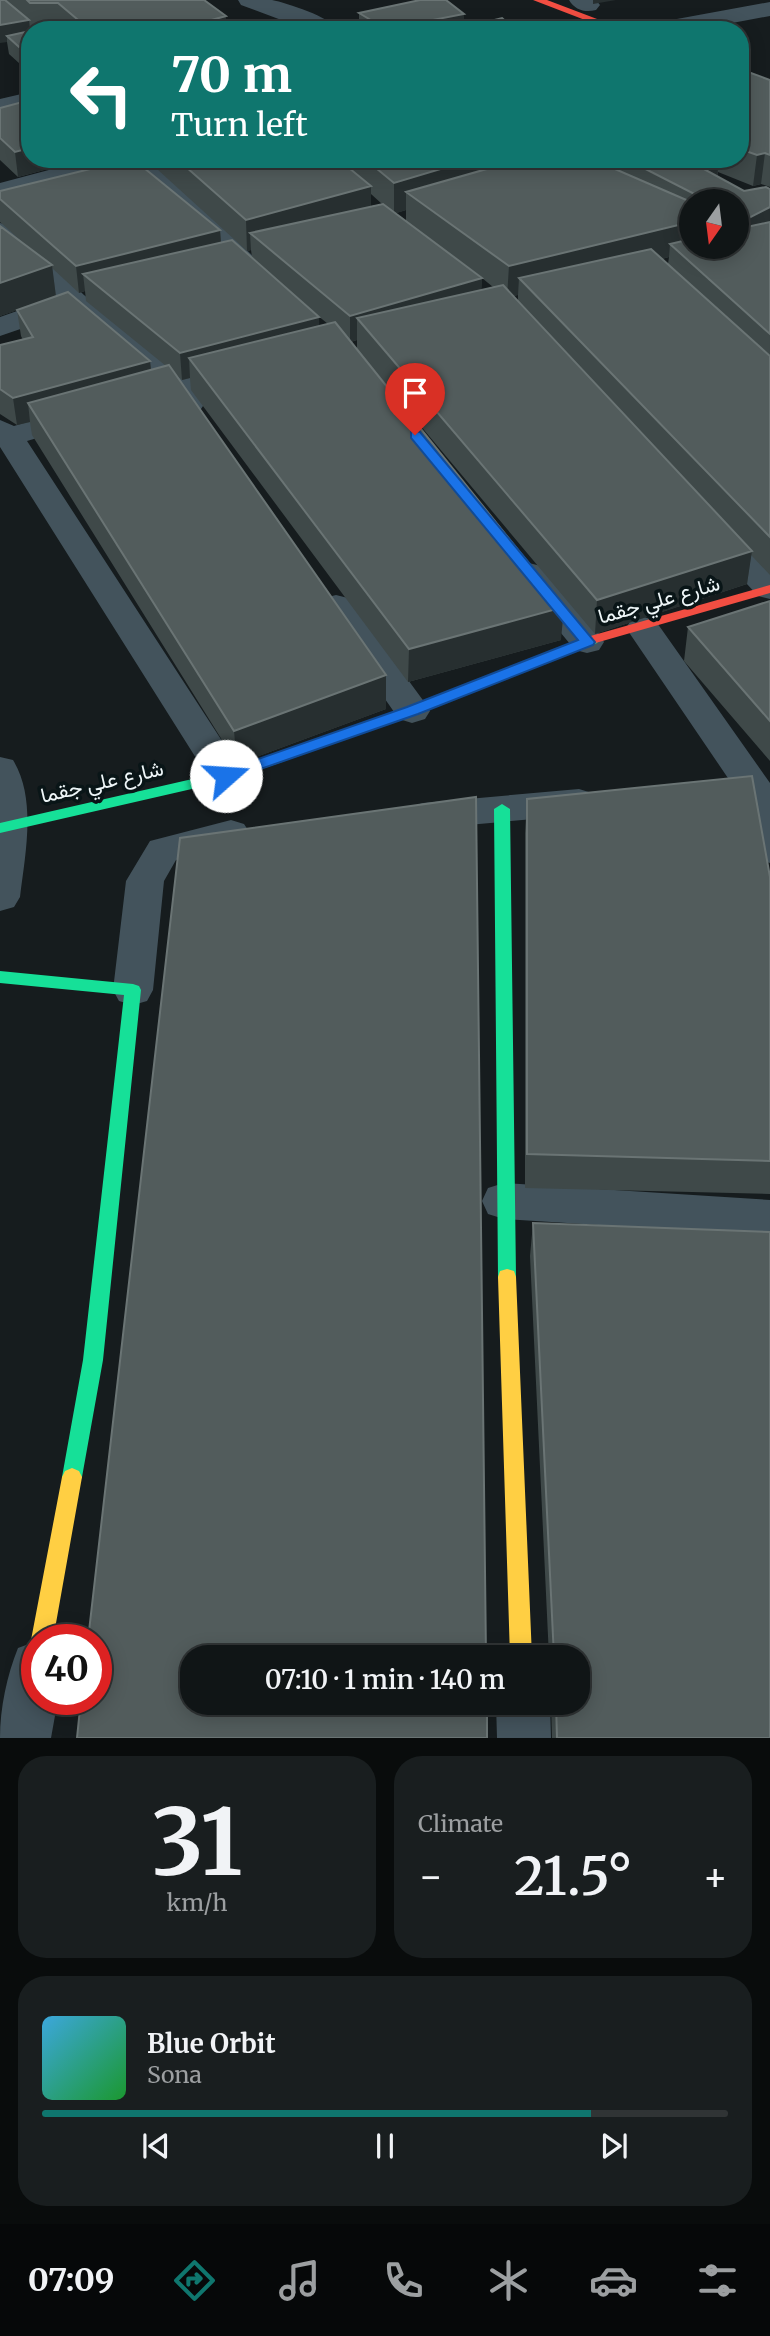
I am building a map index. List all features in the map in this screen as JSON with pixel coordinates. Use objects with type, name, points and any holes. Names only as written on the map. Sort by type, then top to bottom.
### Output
[{"type":"street","points":[[249,0],[309,21]]},
{"type":"street","points":[[538,0],[596,21]]},
{"type":"street","points":[[716,0],[737,15]]},
{"type":"street","points":[[704,21],[770,9]]},
{"type":"street","points":[[0,106],[21,101]]},
{"type":"street","points":[[1,190],[86,168]]},
{"type":"street","points":[[144,168],[225,262],[288,300]]},
{"type":"street","points":[[0,231],[87,298],[178,386],[209,429]]},
{"type":"street","points":[[225,262],[276,249]]},
{"type":"street","points":[[0,327],[87,298]]},
{"type":"street","points":[[226,776],[5,433],[178,386],[270,367]]},
{"type":"street","points":[[696,509],[770,589]]},
{"type":"street","points":[[510,549],[587,642]]},
{"type":"street","points":[[317,579],[412,711]]},
{"type":"street","name":"شارع علي جقما","points":[[5,826],[226,776],[412,711],[587,642],[643,628],[770,589]]},
{"type":"street","points":[[643,628],[765,797],[770,850]]},
{"type":"street","points":[[0,769],[5,826],[0,897]]},
{"type":"street","points":[[665,797],[765,797]]},
{"type":"street","points":[[394,819],[610,799]]},
{"type":"street","points":[[502,809],[504,1201],[521,1645]]},
{"type":"street","points":[[45,1624],[93,1360],[145,881],[163,850],[218,834],[259,831]]},
{"type":"street","points":[[0,977],[133,990]]},
{"type":"street","points":[[504,1201],[770,1218]]},
{"type":"street","points":[[24,1738],[28,1715]]},
{"type":"street","points":[[523,1715],[524,1738]]},
{"type":"building","points":[[0,0],[5,0],[29,20],[21,21],[0,25]]},
{"type":"building","points":[[27,0],[204,0],[226,16],[208,21],[79,21],[58,3],[30,3]]},
{"type":"building","points":[[420,0],[446,0],[464,14],[428,21],[372,21],[359,13]]},
{"type":"building","points":[[21,33],[21,49],[7,36]]},
{"type":"building","points":[[749,72],[770,80],[770,155],[749,152]]},
{"type":"building","points":[[21,102],[21,150],[15,152],[0,138],[0,108]]},
{"type":"building","points":[[96,168],[144,168],[220,230],[76,266],[0,199],[0,191]]},
{"type":"building","points":[[187,168],[349,168],[371,186],[246,220]]},
{"type":"building","points":[[376,168],[444,168],[394,183]]},
{"type":"building","points":[[490,168],[613,168],[679,197],[679,225],[509,266],[406,192]]},
{"type":"building","points":[[644,168],[702,168],[740,189],[685,189]]},
{"type":"building","points":[[766,187],[770,189],[770,207],[749,218],[749,190]]},
{"type":"building","points":[[383,204],[482,278],[350,316],[250,233]]},
{"type":"building","points":[[770,222],[770,334],[687,259],[749,259],[749,226]]},
{"type":"building","points":[[0,226],[52,265],[0,283]]},
{"type":"building","points":[[232,240],[319,317],[180,353],[83,274]]},
{"type":"building","points":[[679,242],[679,252],[670,244]]},
{"type":"building","points":[[651,249],[770,356],[770,537],[519,278]]},
{"type":"building","points":[[503,285],[752,551],[597,600],[357,318]]},
{"type":"building","points":[[68,292],[150,361],[13,398],[0,389],[0,345],[33,337],[17,310]]},
{"type":"building","points":[[335,322],[564,607],[409,649],[189,358]]},
{"type":"building","points":[[169,365],[386,675],[234,731],[28,403]]},
{"type":"building","points":[[770,601],[770,721],[688,627]]},
{"type":"building","points":[[752,776],[770,877],[770,1161],[527,1154],[527,799]]},
{"type":"building","points":[[476,797],[486,1645],[180,1645],[180,1715],[487,1715],[487,1738],[77,1738],[79,1715],[112,1715],[112,1624],[90,1624],[180,838]]},
{"type":"building","points":[[533,1223],[770,1232],[770,1738],[557,1738],[556,1715],[590,1715],[590,1645],[553,1645]]},
{"type":"traffic: fast","points":[[0,828],[226,776],[412,711],[592,640]]},
{"type":"traffic: fast","points":[[502,809],[507,1277]]},
{"type":"traffic: fast","points":[[0,977],[133,990],[93,1360],[72,1477]]},
{"type":"traffic: slow","points":[[507,1277],[521,1645]]},
{"type":"traffic: slow","points":[[45,1624],[72,1477]]},
{"type":"traffic: jam","points":[[538,0],[596,21]]},
{"type":"traffic: jam","points":[[592,640],[770,589]]},
{"type":"route","points":[[226,776],[412,711],[587,642],[415,435]]}]
